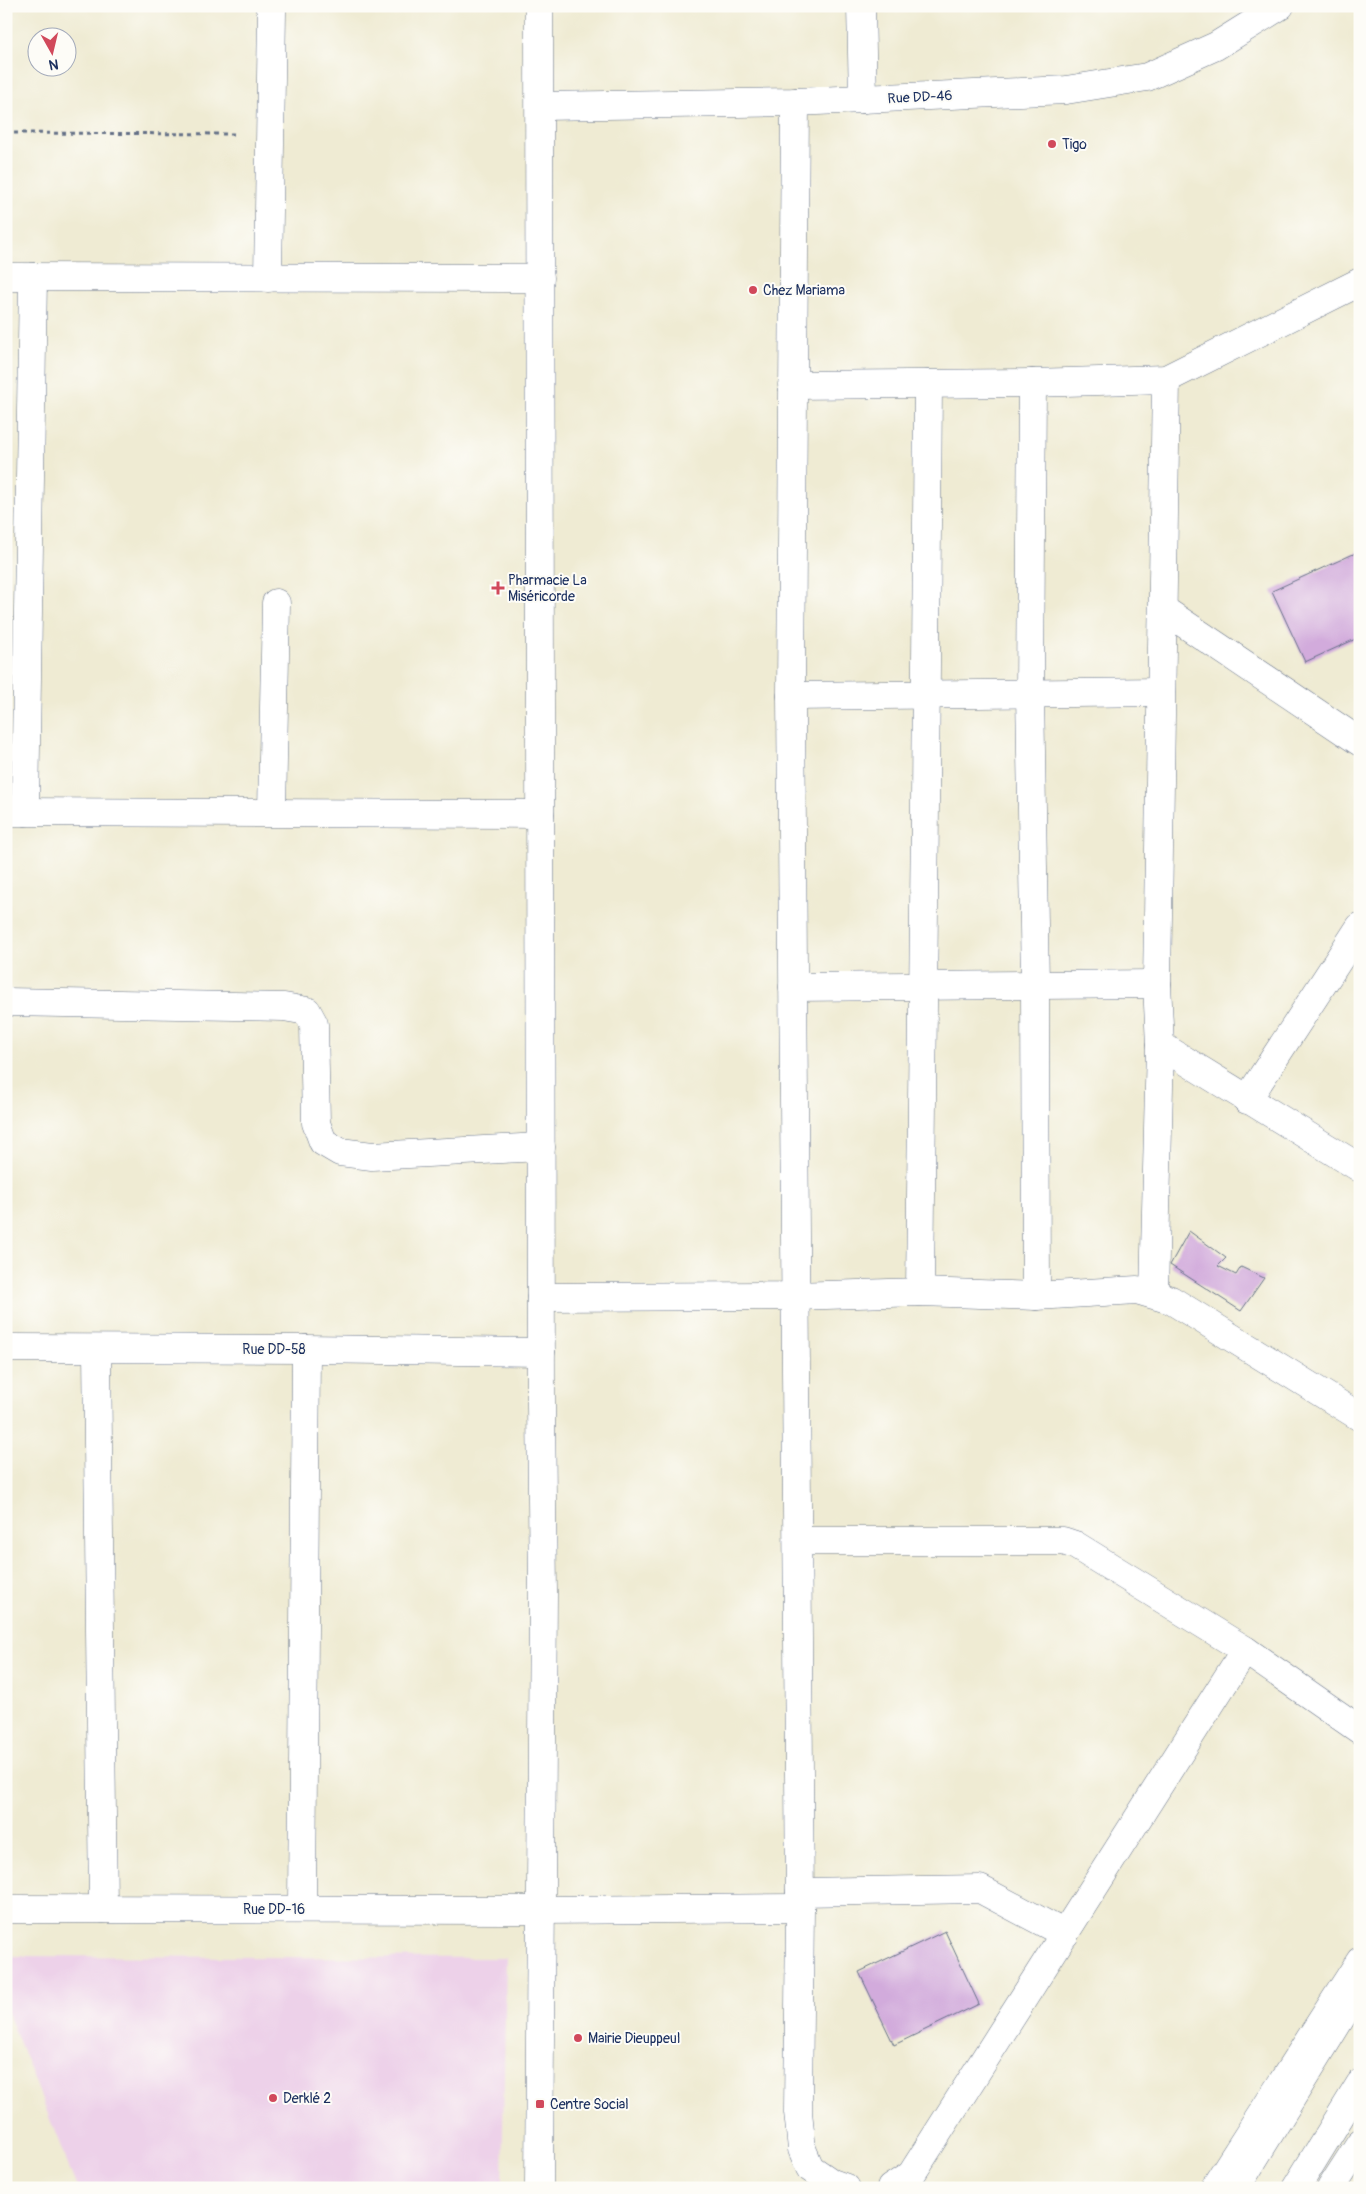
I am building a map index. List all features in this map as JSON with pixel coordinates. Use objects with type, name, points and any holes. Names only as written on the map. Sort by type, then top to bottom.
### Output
[{"type":"street","points":[[268,278],[272,12],[269,6]]},
{"type":"street","points":[[539,6],[541,106],[540,814],[543,1593],[539,2188]]},
{"type":"street","points":[[861,6],[863,99]]},
{"type":"street","name":"Rue DD-46","points":[[541,106],[795,102],[1066,90],[1147,77],[1216,46],[1280,6]]},
{"type":"street","points":[[795,102],[791,696],[800,1900],[798,2112],[802,2149],[810,2168],[832,2183],[846,2188]]},
{"type":"street","points":[[540,278],[19,277],[16,812],[540,814]]},
{"type":"street","points":[[792,385],[1032,383],[1166,378],[1360,282]]},
{"type":"street","points":[[1154,1294],[1160,1045],[1157,984],[1166,378]]},
{"type":"street","points":[[1032,383],[1030,693],[1035,984],[1036,1296]]},
{"type":"street","points":[[920,1292],[925,985],[924,694],[928,384]]},
{"type":"street","points":[[272,812],[276,603]]},
{"type":"street","points":[[1164,610],[1360,742]]},
{"type":"street","points":[[791,696],[1161,692]]},
{"type":"street","points":[[1247,1100],[1360,928]]},
{"type":"street","points":[[792,987],[1157,984]]},
{"type":"street","points":[[6,1002],[284,1007],[307,1011],[314,1024],[316,1123],[323,1142],[340,1152],[372,1156],[541,1147]]},
{"type":"street","points":[[1160,1045],[1360,1168]]},
{"type":"street","points":[[541,1297],[795,1296],[920,1292],[1036,1296],[1137,1290],[1171,1300],[1360,1417]]},
{"type":"street","name":"Rue DD-58","points":[[6,1348],[541,1352]]},
{"type":"street","points":[[97,1349],[103,1909]]},
{"type":"street","points":[[302,1908],[306,1349]]},
{"type":"street","points":[[798,1541],[1062,1540],[1075,1545],[1245,1650],[1360,1730]]},
{"type":"street","points":[[890,2188],[911,2175],[1245,1650]]},
{"type":"street","name":"Rue DD-16","points":[[6,1909],[302,1908],[541,1910],[800,1900],[980,1889],[1064,1934]]},
{"type":"street","points":[[1214,2188],[1360,1961]]},
{"type":"street","points":[[1236,2188],[1360,1988]]},
{"type":"street","points":[[1296,2188],[1360,2084]]},
{"type":"street","points":[[1332,2188],[1360,2143]]},
{"type":"path","points":[[6,133],[271,134]]},
{"type":"shaded area","name":"Derklé 2","points":[[6,1956],[506,1958],[502,2188],[77,2188],[6,2008]]},
{"type":"building","points":[[1360,551],[1360,637],[1305,662],[1272,591]]},
{"type":"building","points":[[1189,1231],[1226,1258],[1218,1266],[1236,1275],[1241,1267],[1264,1278],[1241,1311],[1170,1265]]},
{"type":"building","points":[[945,1931],[979,2004],[894,2045],[859,1972]]},
{"type":"place","name":"Tigo","points":[[1052,144]]},
{"type":"place","name":"Chez Mariama","points":[[753,290]]},
{"type":"place","name":"Pharmacie La Miséricorde","points":[[498,588]]},
{"type":"place","name":"Mairie Dieuppeul","points":[[578,2038]]},
{"type":"place","name":"Derklé 2","points":[[273,2098]]},
{"type":"place","name":"Centre Social","points":[[540,2104]]}]
